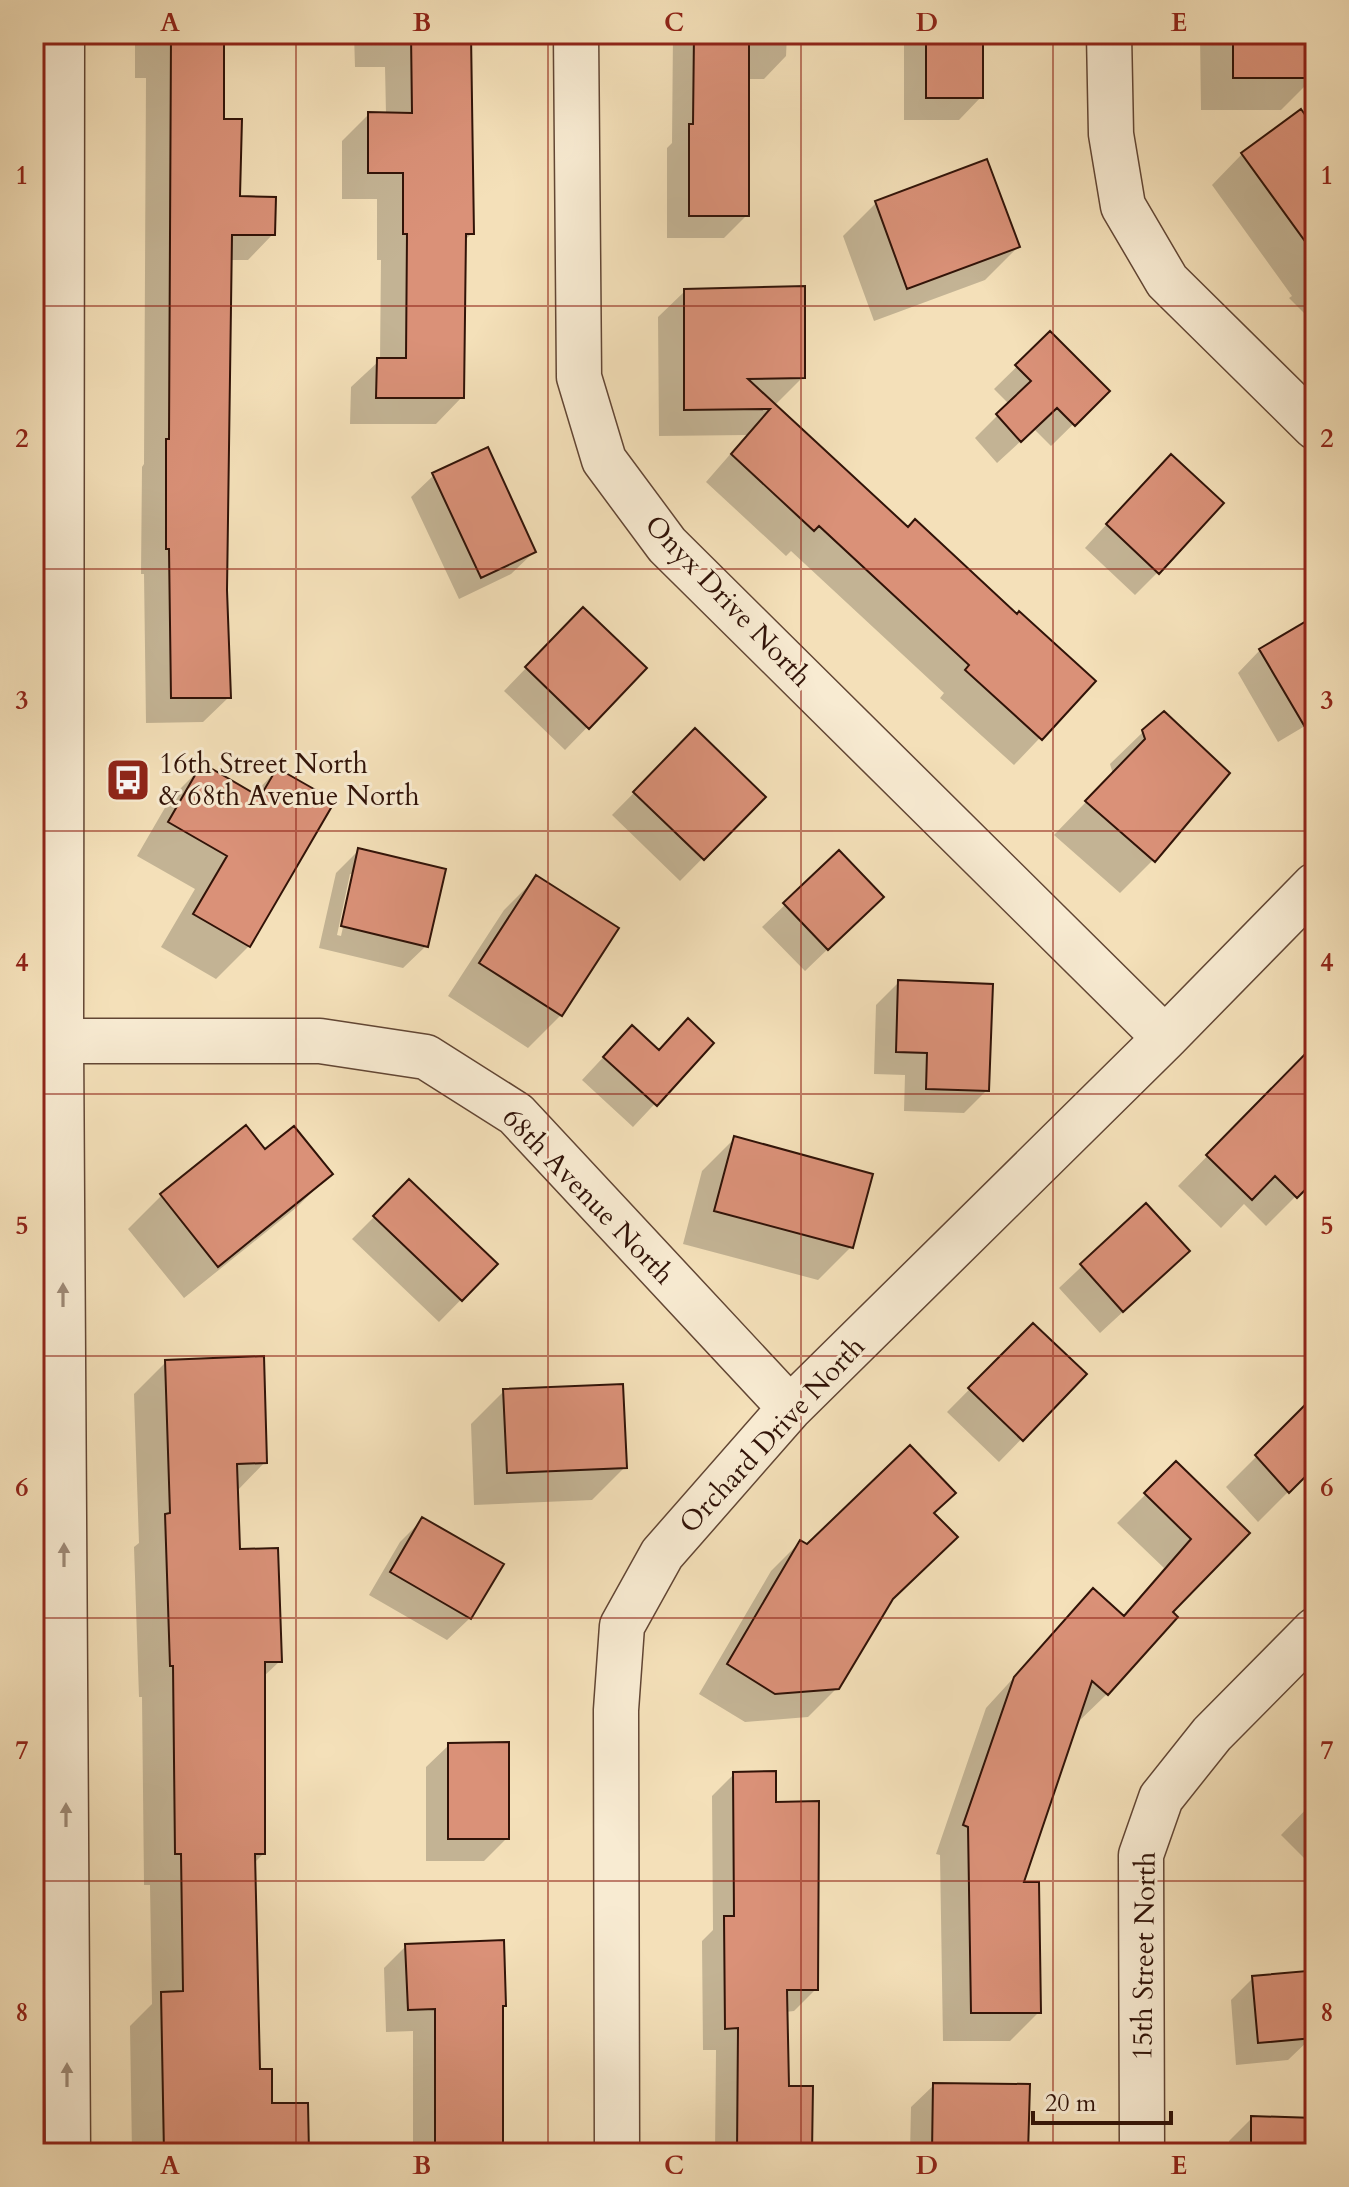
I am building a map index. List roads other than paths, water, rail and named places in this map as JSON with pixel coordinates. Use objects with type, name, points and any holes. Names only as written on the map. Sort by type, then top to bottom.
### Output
[{"type":"street","points":[[62,34],[61,1041],[68,2153]]},
{"type":"street","name":"Onyx Drive North","points":[[576,34],[579,377],[604,460],[667,545],[1165,1038]]},
{"type":"street","points":[[1109,34],[1111,134],[1123,206],[1167,281],[1315,427]]},
{"type":"street","name":"Orchard Drive North","points":[[617,2153],[616,1710],[622,1626],[662,1554],[790,1408],[1165,1038],[1315,885]]},
{"type":"street","name":"68th Avenue North","points":[[61,1041],[320,1041],[426,1057],[516,1114],[790,1408]]},
{"type":"street","name":"15th Street North","points":[[1142,2153],[1141,1855],[1161,1798],[1212,1734],[1315,1630]]},
{"type":"place","name":"16th Street North & 68th Avenue North","points":[[128,780]]}]
